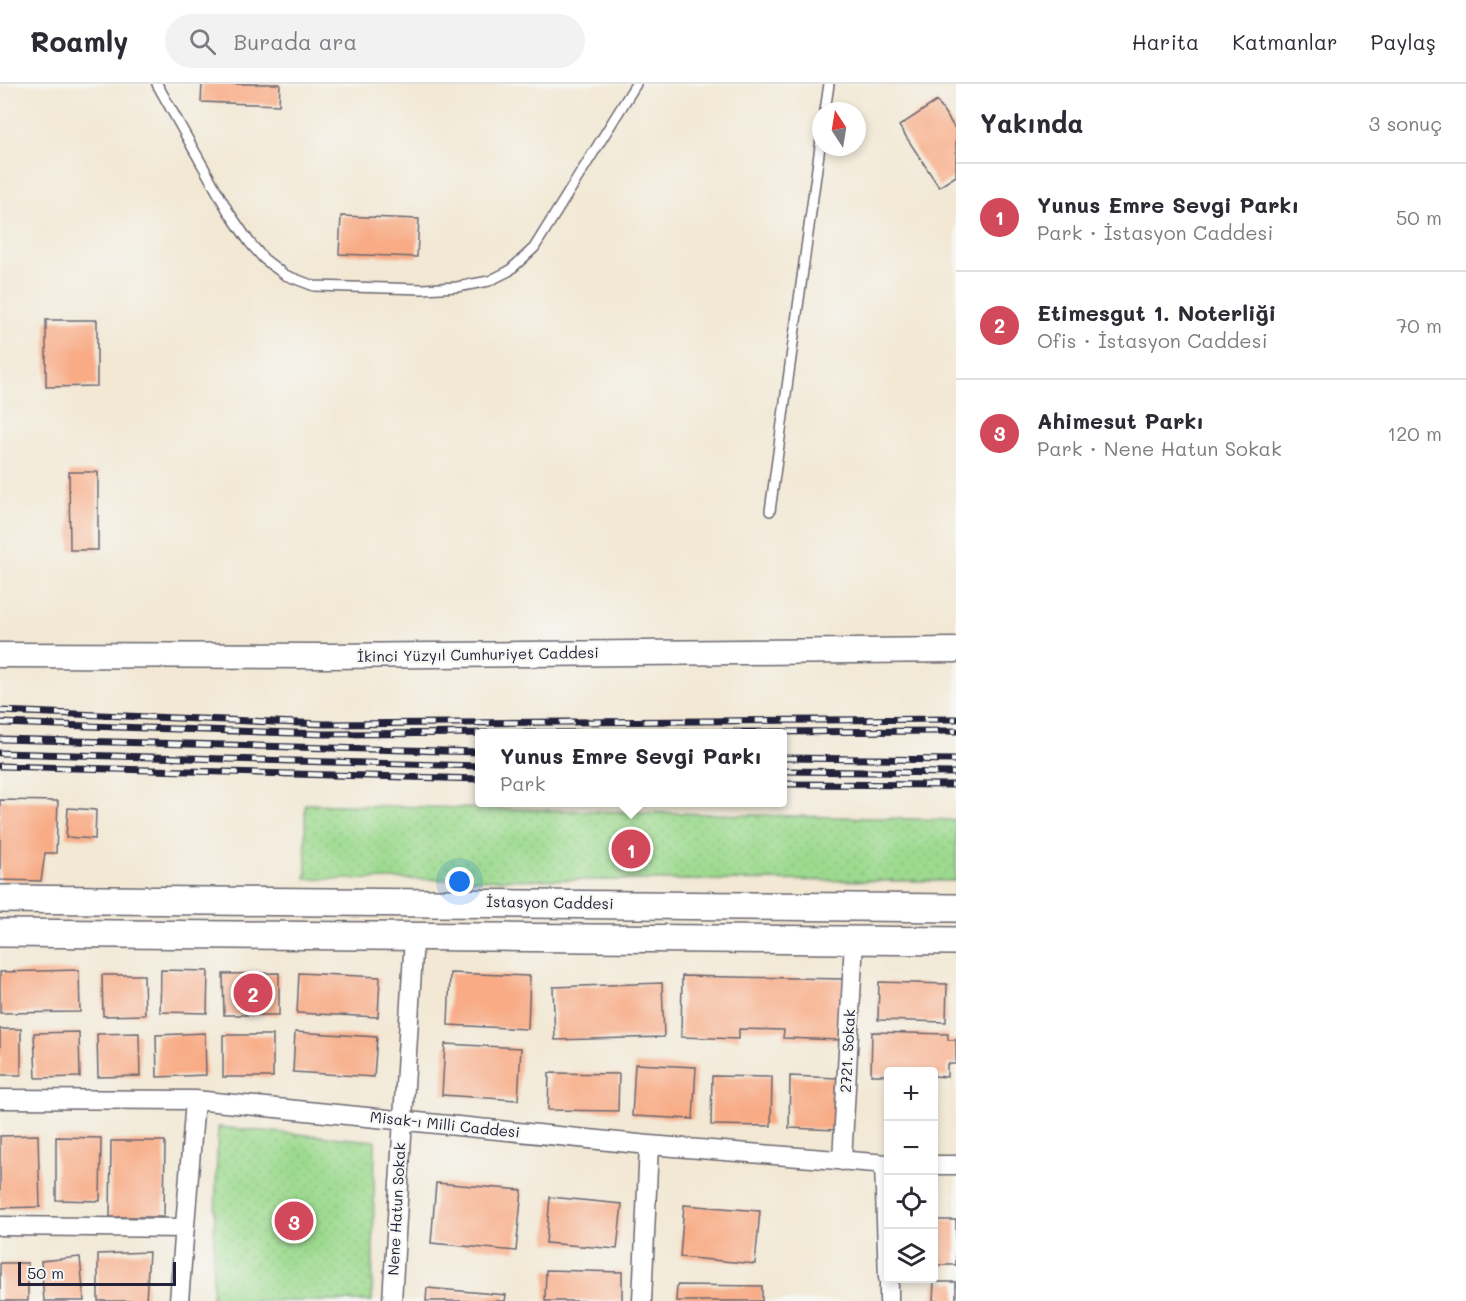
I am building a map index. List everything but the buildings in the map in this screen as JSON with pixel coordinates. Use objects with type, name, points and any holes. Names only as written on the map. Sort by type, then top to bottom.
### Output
[{"type":"main road","name":"İkinci Yüzyıl Cumhuriyet Caddesi","points":[[0,655],[326,657],[956,650]]},
{"type":"main road","name":"İstasyon Caddesi","points":[[0,899],[956,908]]},
{"type":"main road","points":[[0,933],[956,941]]},
{"type":"street","name":"Nene Hatun Sokak","points":[[392,1301],[414,937]]},
{"type":"street","name":"2721. Sokak","points":[[842,1161],[854,941]]},
{"type":"street","name":"Misak-ı Milli Caddesi","points":[[0,1099],[195,1100],[649,1145],[884,1164]]},
{"type":"street","points":[[180,1301],[195,1100]]},
{"type":"street","points":[[642,1301],[649,1145]]},
{"type":"street","points":[[938,1165],[956,1165]]},
{"type":"street","points":[[886,1175],[888,1229]]},
{"type":"street","points":[[0,1226],[185,1228]]},
{"type":"street","points":[[889,1283],[889,1301]]},
{"type":"lane","points":[[157,84],[228,211],[264,259],[285,275],[314,286],[423,289],[457,287],[489,281],[509,271],[534,248],[636,84]]},
{"type":"lane","points":[[826,102],[829,84]]},
{"type":"lane","points":[[770,511],[819,156]]},
{"type":"green space","points":[[305,804],[956,820],[956,881],[306,879]]},
{"type":"green space","points":[[218,1127],[375,1141],[372,1301],[212,1301]]},
{"type":"railway","points":[[0,711],[325,724],[956,719]]},
{"type":"railway","points":[[0,723],[324,734],[475,733]]},
{"type":"railway","points":[[787,732],[956,731]]},
{"type":"railway","points":[[0,739],[475,752]]},
{"type":"railway","points":[[0,753],[475,766]]},
{"type":"railway","points":[[787,758],[956,760]]},
{"type":"railway","points":[[0,766],[475,779]]},
{"type":"railway","points":[[787,771],[956,773]]},
{"type":"railway","points":[[787,784],[956,785]]},
{"type":"place","name":"Yunus Emre Sevgi Parkı","points":[[631,849]]},
{"type":"place","name":"Etimesgut 1. Noterliği","points":[[253,993]]},
{"type":"place","name":"Ahimesut Parkı","points":[[294,1221]]}]
